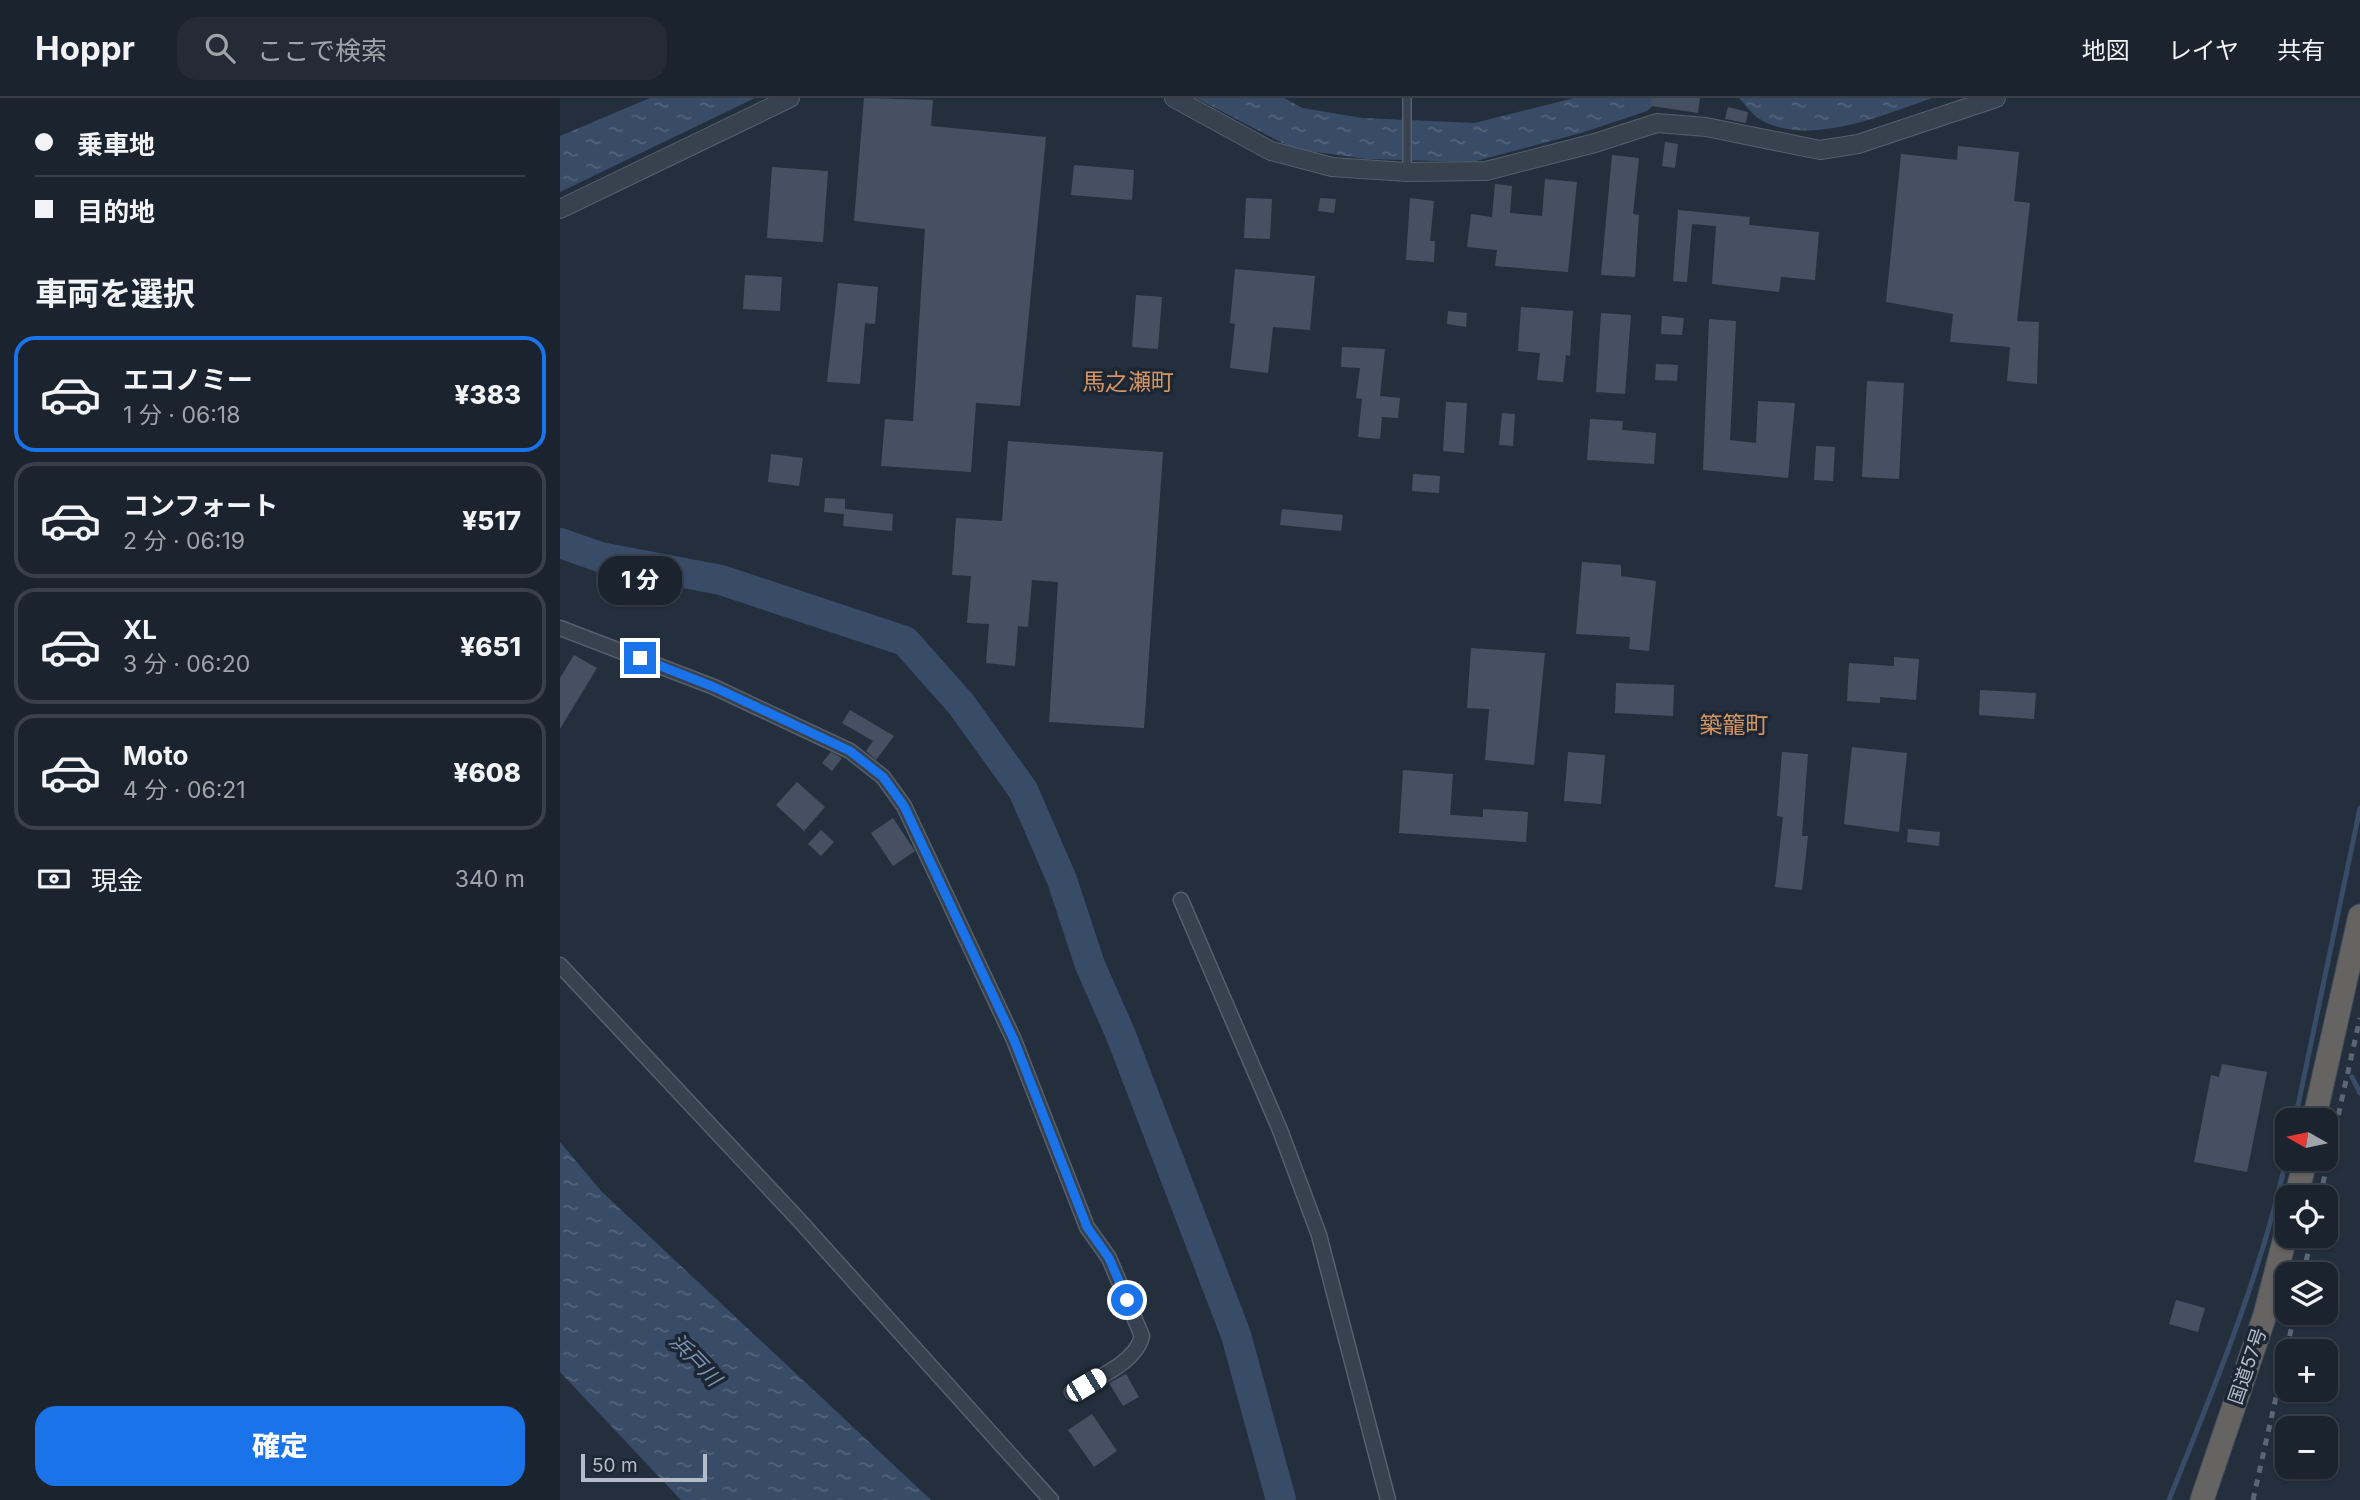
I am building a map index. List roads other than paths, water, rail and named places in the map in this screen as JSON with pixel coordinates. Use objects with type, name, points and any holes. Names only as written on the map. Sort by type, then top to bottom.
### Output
[{"type":"highway","points":[[2317,1108],[2360,916]]},
{"type":"highway","name":"国道57号","points":[[2202,1500],[2265,1315],[2282,1248]]},
{"type":"street","points":[[560,209],[790,98]]},
{"type":"street","points":[[1174,98],[1284,155],[1332,167],[1486,171],[1595,143],[1657,123],[1706,127],[1779,144],[1820,150],[1858,144],[1996,98]]},
{"type":"street","points":[[560,628],[714,687],[850,751],[883,777],[904,806],[1014,1040],[1087,1227],[1109,1258],[1142,1336],[1140,1346],[1126,1359],[1072,1392]]},
{"type":"street","points":[[1181,900],[1280,1130],[1319,1235],[1388,1500]]},
{"type":"street","points":[[560,965],[799,1220],[1051,1500]]},
{"type":"lane","points":[[1407,98],[1407,168]]},
{"type":"water","points":[[650,98],[755,98],[560,192],[560,136]]},
{"type":"water","points":[[1196,98],[1284,98],[1302,108],[1362,118],[1475,123],[1574,98],[1661,98],[1647,111],[1581,133],[1472,162],[1367,159],[1294,149]]},
{"type":"water","points":[[1739,98],[1932,98],[1845,126],[1798,130],[1777,127],[1758,118]]},
{"type":"water","name":"浜戸川","points":[[560,1142],[602,1192],[931,1500],[681,1500],[560,1372]]},
{"type":"waterway","points":[[560,543],[600,557],[721,580],[905,641],[961,704],[1023,790],[1062,880],[1090,965],[1120,1033],[1236,1335],[1281,1500]]},
{"type":"waterway","points":[[2298,1108],[2360,808]]},
{"type":"waterway","points":[[2352,1077],[2360,1093]]},
{"type":"waterway","points":[[2169,1500],[2220,1373],[2251,1286],[2283,1171]]},
{"type":"railway","points":[[2323,1185],[2360,1018]]},
{"type":"railway","points":[[2306,1262],[2309,1248]]},
{"type":"railway","points":[[2253,1500],[2292,1325]]},
{"type":"district","name":"馬之瀬町","points":[[1128,382]]},
{"type":"district","name":"築籠町","points":[[1734,725]]}]
